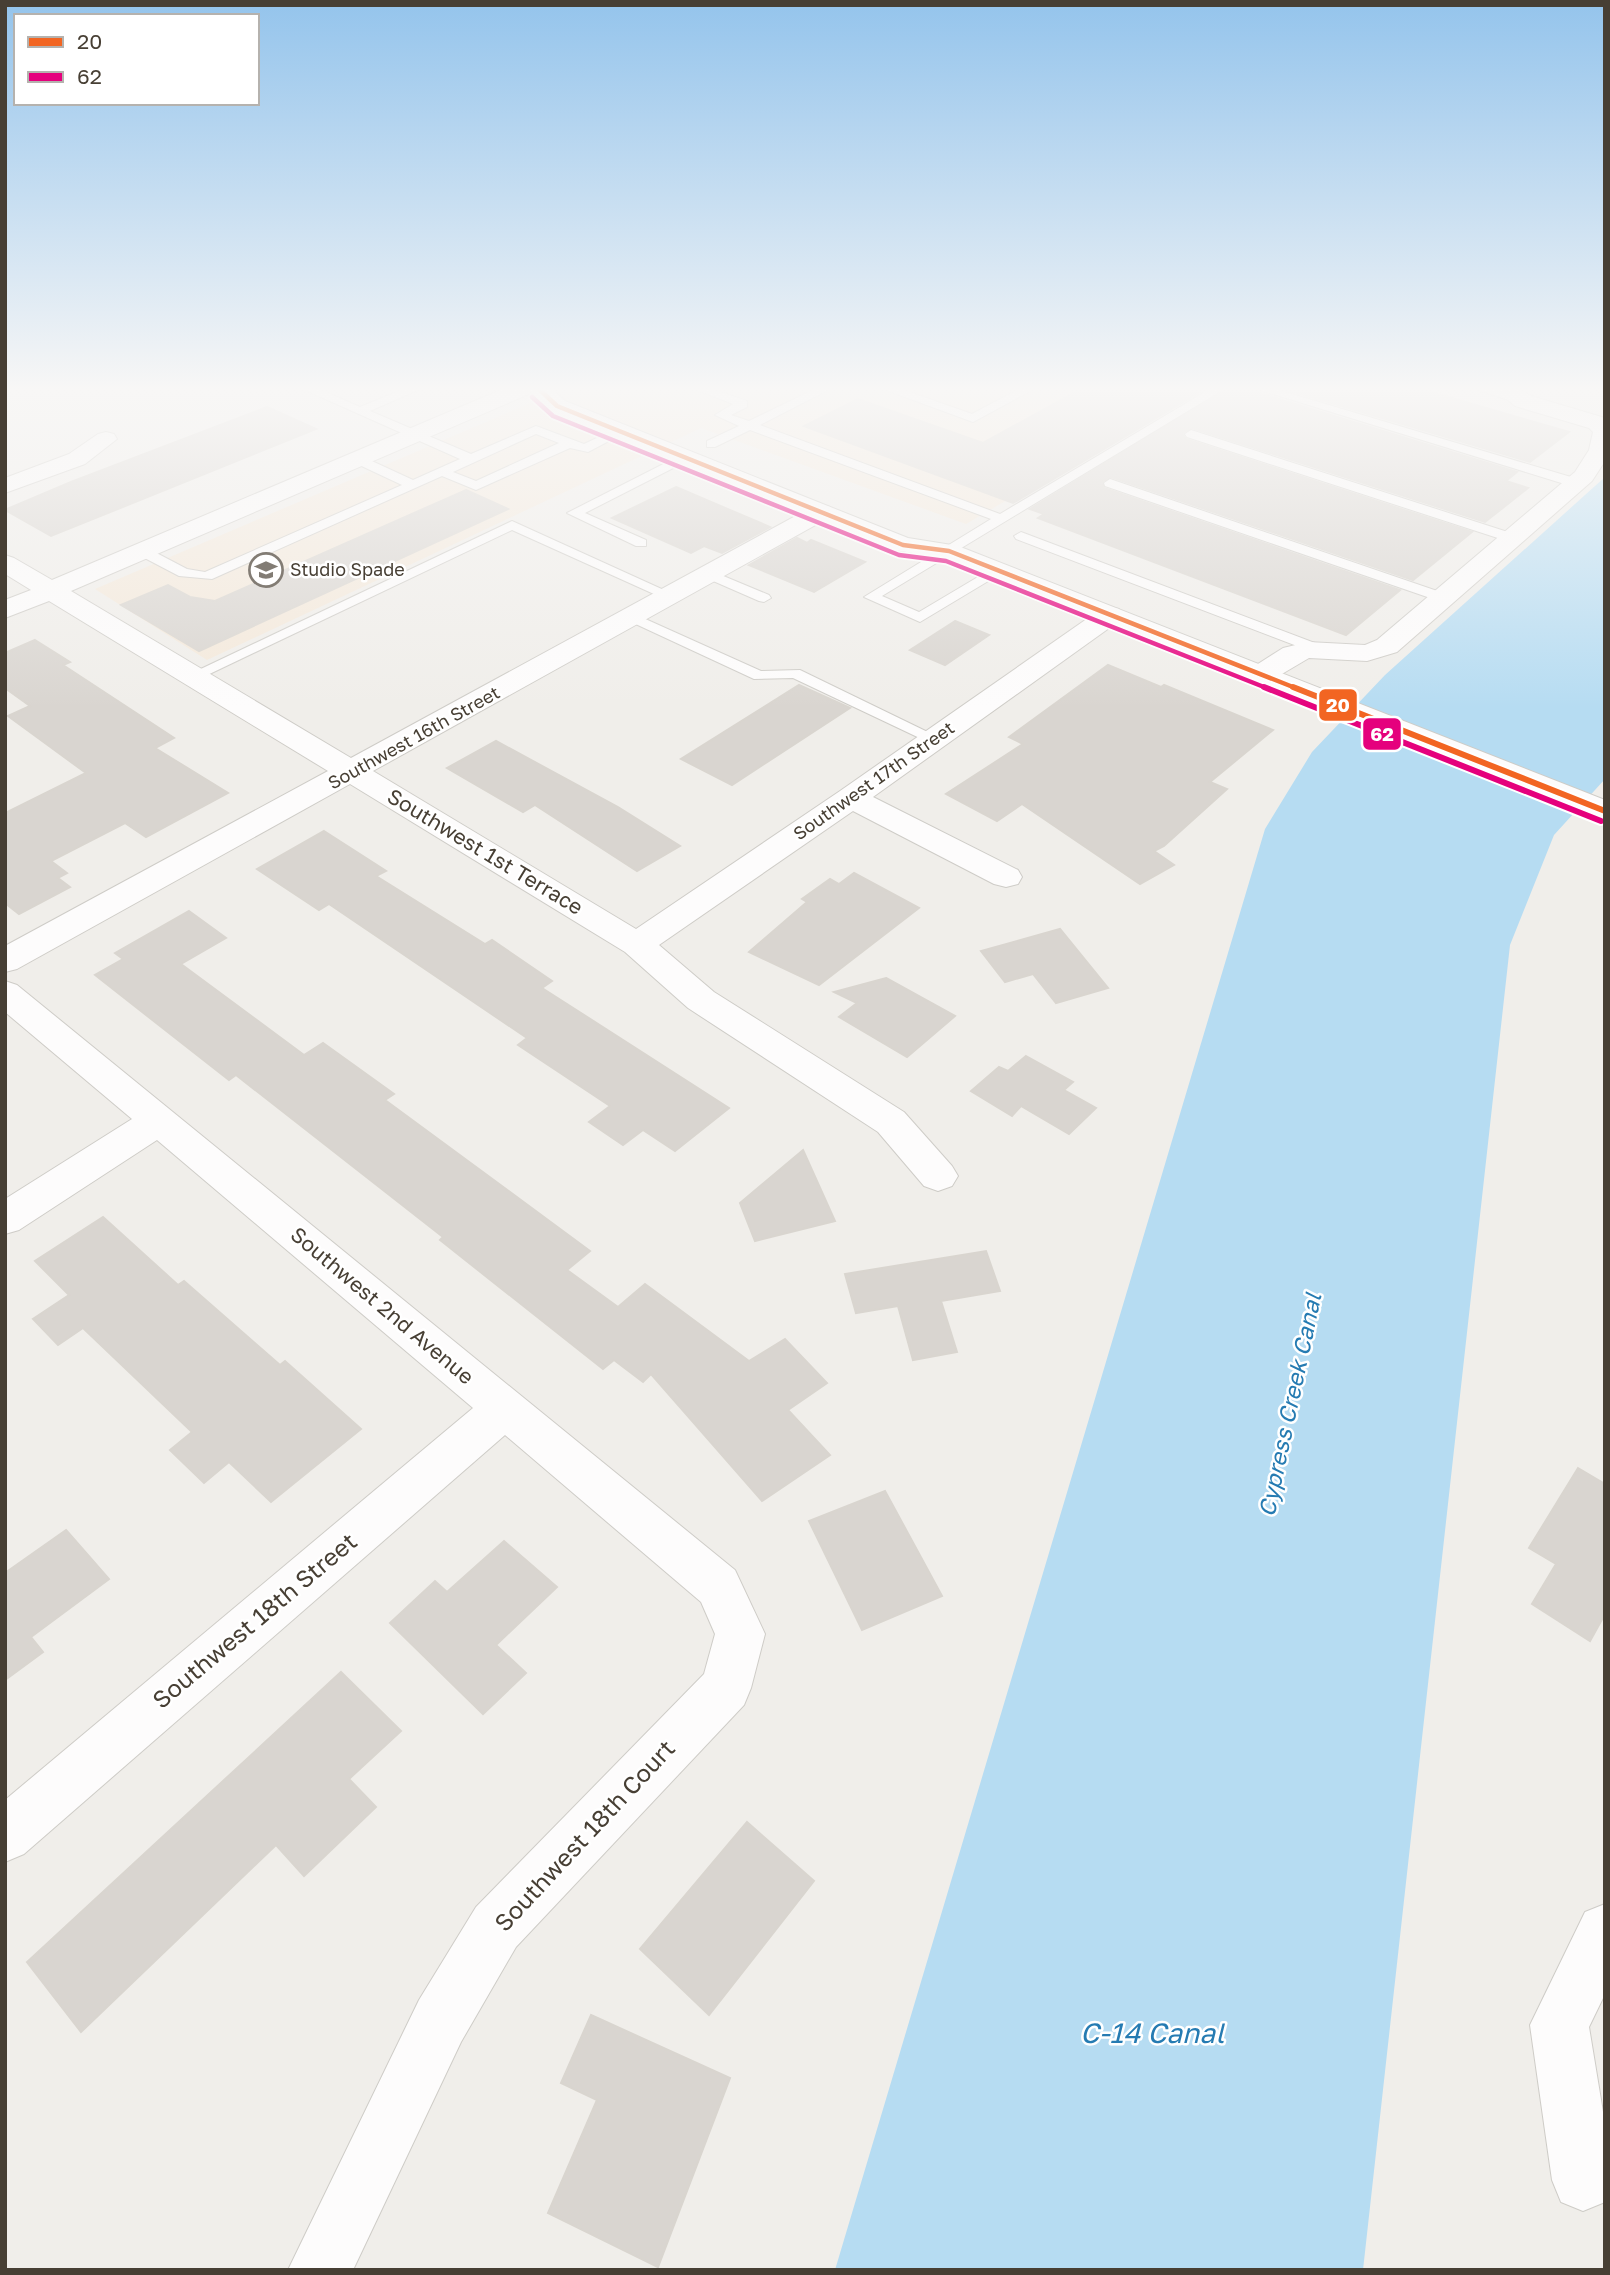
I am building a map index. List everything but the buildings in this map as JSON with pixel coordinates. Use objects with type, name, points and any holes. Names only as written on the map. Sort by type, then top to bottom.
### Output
[{"type":"street","points":[[5,610],[272,495]]},
{"type":"street","points":[[779,495],[903,545],[949,551],[1599,809]]},
{"type":"street","points":[[1260,675],[1293,654],[1308,650],[1367,653],[1387,646],[1562,495]]},
{"type":"street","name":"Southwest 16th Street","points":[[5,961],[354,772],[821,512]]},
{"type":"street","points":[[913,523],[925,528],[949,551]]},
{"type":"street","name":"Southwest 1st Terrace","points":[[5,563],[637,944],[701,1000],[891,1122],[938,1176]]},
{"type":"street","name":"Southwest 17th Street","points":[[637,944],[851,798],[1110,615]]},
{"type":"street","points":[[851,798],[1006,877]]},
{"type":"street","name":"Southwest 2nd Avenue","points":[[5,993],[718,1586],[740,1634]]},
{"type":"street","points":[[5,1219],[159,1121]]},
{"type":"street","name":"Southwest 18th Street","points":[[5,1835],[505,1408]]},
{"type":"street","name":"Southwest 18th Court","points":[[320,2270],[440,2021],[496,1927],[726,1688],[740,1634]]},
{"type":"street","points":[[1583,2179],[1559,2025],[1605,1932]]},
{"type":"lane","points":[[142,551],[184,573],[207,576],[390,495]]},
{"type":"lane","points":[[609,495],[574,513],[641,543]]},
{"type":"lane","points":[[937,495],[1002,519]]},
{"type":"lane","points":[[998,571],[920,618],[871,597],[1042,495]]},
{"type":"lane","points":[[1145,495],[1441,597]]},
{"type":"lane","points":[[1379,495],[1511,538]]},
{"type":"lane","points":[[194,676],[512,525],[670,596]]},
{"type":"lane","points":[[1021,536],[1323,651]]},
{"type":"lane","points":[[709,574],[764,598]]},
{"type":"lane","points":[[632,617],[759,676],[795,673],[934,739]]},
{"type":"shaded area","points":[[315,495],[558,495],[207,660],[95,589]]},
{"type":"shaded area","points":[[886,495],[1015,495],[966,524]]},
{"type":"water","name":"C-14 Canal","points":[[1585,495],[1605,495],[1605,779],[1554,835],[1510,945],[1363,2270],[835,2270],[1265,829],[1312,752],[1385,675]]},
{"type":"transit line","name":"62","points":[[750,495],[899,555],[946,561],[1601,821]]},
{"type":"transit line","name":"20","points":[[779,495],[903,545],[949,551],[1605,811]]},
{"type":"place","name":"Studio Spade","points":[[266,570]]},
{"type":"water label","name":"Cypress Creek Canal","points":[[1290,1405]]}]
